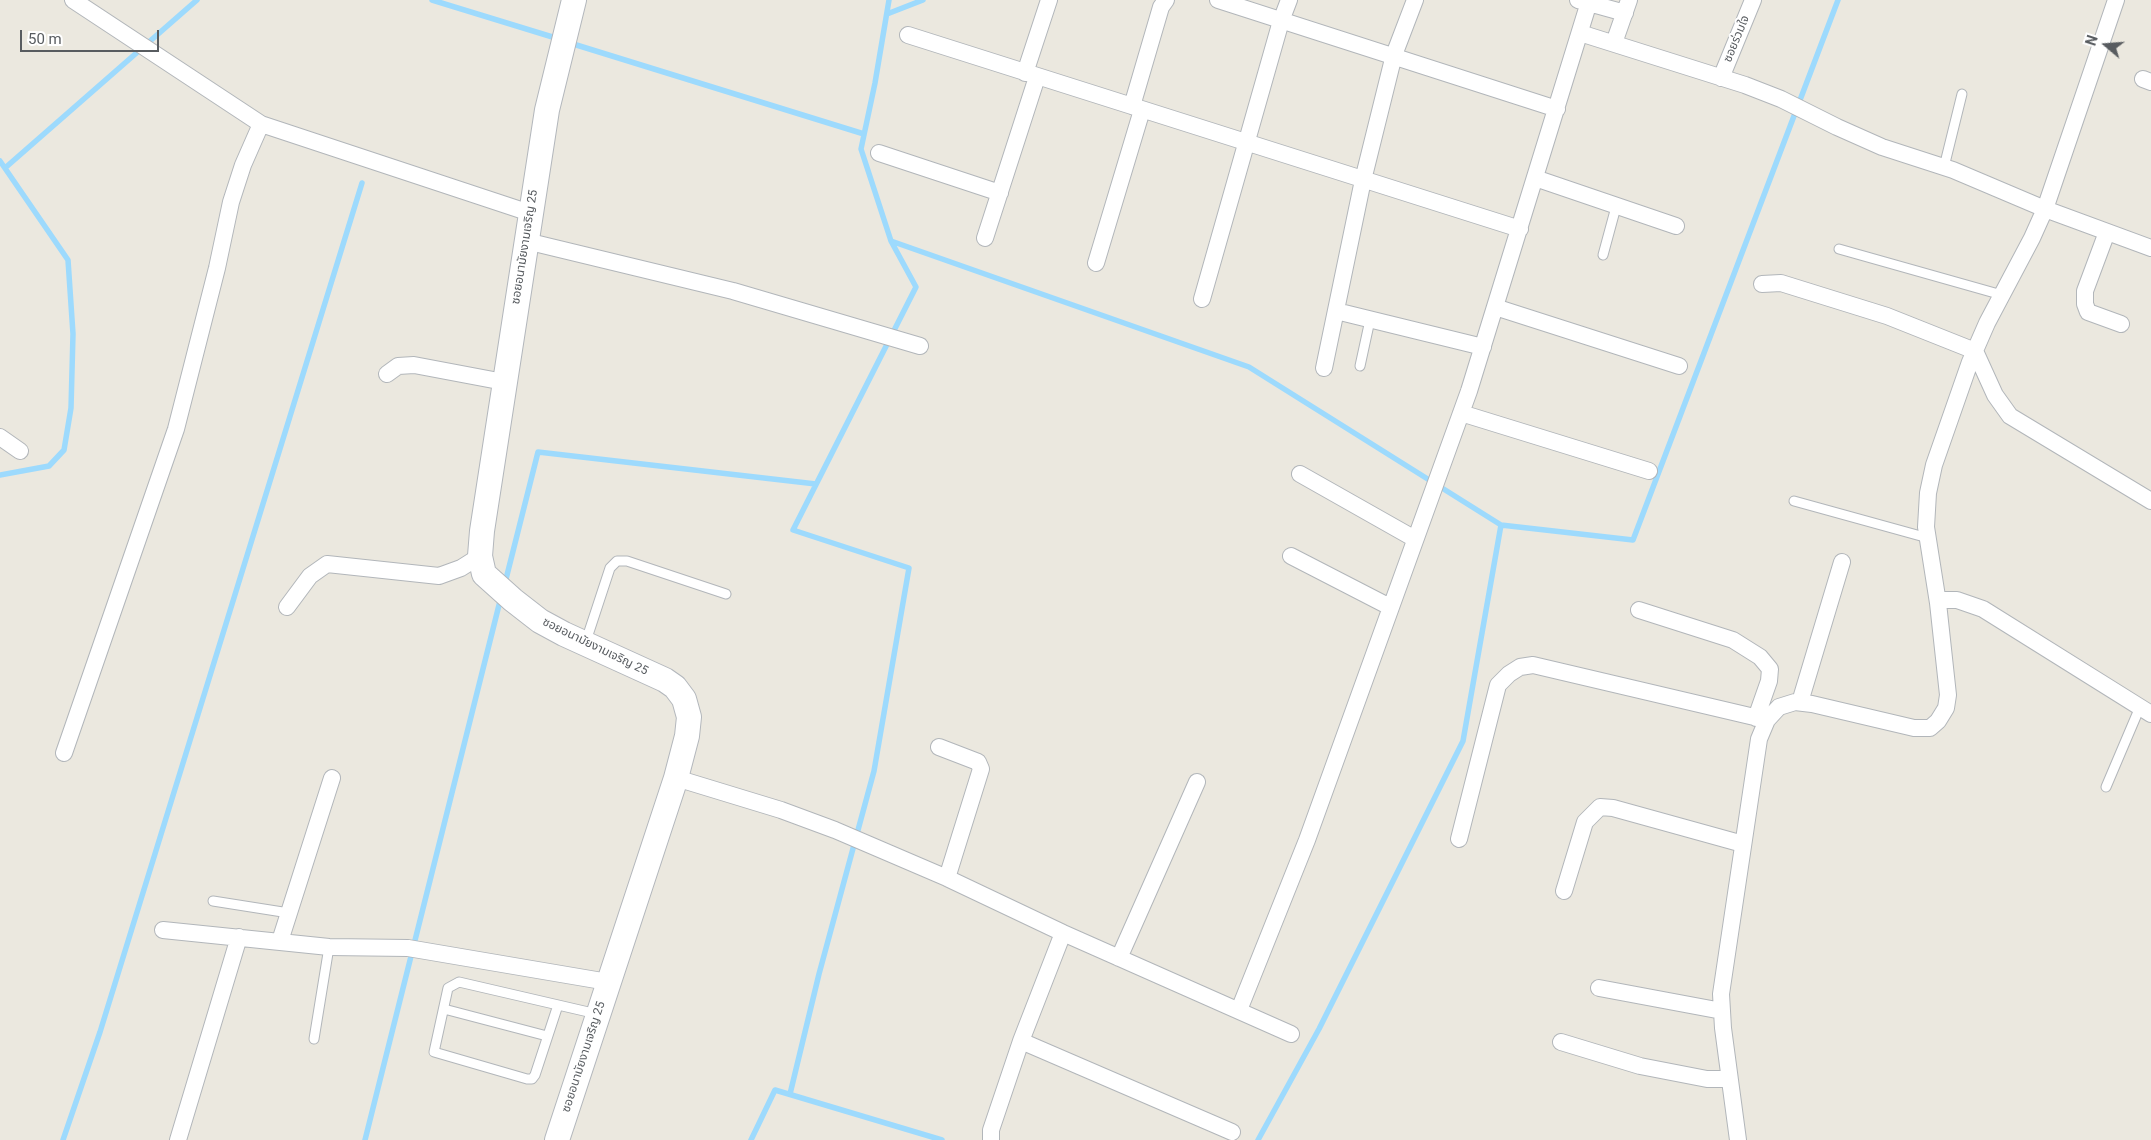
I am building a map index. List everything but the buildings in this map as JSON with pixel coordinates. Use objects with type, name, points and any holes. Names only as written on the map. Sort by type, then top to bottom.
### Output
[{"type":"street","points":[[74,0],[262,124],[530,212]]},
{"type":"street","name":"ซอยอนามัยงามเจริญ 25","points":[[557,1140],[676,778],[687,736],[688,717],[684,699],[675,687],[665,680],[585,644],[540,621],[484,574],[480,556],[504,382],[547,110],[574,0]]},
{"type":"street","points":[[985,238],[1000,193],[1049,0]]},
{"type":"street","points":[[1096,263],[1137,108],[1161,7],[1166,0]]},
{"type":"street","points":[[1218,0],[1557,108]]},
{"type":"street","points":[[1202,299],[1281,21],[1289,0]]},
{"type":"street","points":[[1324,368],[1363,180],[1394,55],[1415,0]]},
{"type":"street","name":"ซอยร่วมใจ","points":[[1721,78],[1753,0]]},
{"type":"street","points":[[1762,719],[1779,706],[1800,702],[1914,728],[1930,728],[1938,721],[1946,708],[1948,695],[1938,602],[1928,538],[1928,493],[1946,427],[1975,351],[2045,209],[2116,0]]},
{"type":"street","points":[[1239,1010],[1306,840],[1461,413],[1580,33],[1584,1],[1627,6],[1614,43]]},
{"type":"street","points":[[1580,33],[1782,99],[1882,147],[2001,188],[2045,209],[2151,248]]},
{"type":"street","points":[[908,35],[1520,229]]},
{"type":"street","points":[[64,753],[176,429],[217,268],[231,202],[243,165],[262,124]]},
{"type":"street","points":[[879,153],[1000,193]]},
{"type":"street","points":[[1535,178],[1676,226]]},
{"type":"street","points":[[2107,232],[2084,291],[2085,304],[2088,312],[2121,324]]},
{"type":"street","points":[[526,241],[733,291],[920,346]]},
{"type":"street","points":[[1762,284],[1781,283],[1887,316],[1975,351],[1995,395],[2010,416],[2151,500]]},
{"type":"street","points":[[1495,307],[1678,366]]},
{"type":"street","points":[[1336,311],[1483,347]]},
{"type":"street","points":[[387,374],[398,366],[414,365],[504,382]]},
{"type":"street","points":[[1461,413],[1649,471]]},
{"type":"street","points":[[0,437],[20,451]]},
{"type":"street","points":[[1300,474],[1415,539]]},
{"type":"street","points":[[287,607],[310,576],[327,564],[438,576],[462,568],[480,556]]},
{"type":"street","points":[[1291,556],[1390,607]]},
{"type":"street","points":[[1800,702],[1842,562]]},
{"type":"street","points":[[1938,602],[1957,600],[1983,609],[2145,710]]},
{"type":"street","points":[[1639,610],[1733,640],[1760,657],[1770,669],[1770,681],[1762,719],[1721,994],[1729,1079],[1738,1140]]},
{"type":"street","points":[[1459,839],[1498,685],[1509,674],[1520,667],[1533,665],[1762,719]]},
{"type":"street","points":[[939,747],[978,762],[981,769],[947,878]]},
{"type":"street","points":[[280,941],[332,778]]},
{"type":"street","points":[[676,778],[781,810],[879,848],[1063,933],[1291,1034]]},
{"type":"street","points":[[1120,958],[1197,782]]},
{"type":"street","points":[[1564,891],[1585,822],[1600,807],[1613,808],[1743,844]]},
{"type":"street","points":[[163,930],[329,947],[408,948],[608,982]]},
{"type":"street","points":[[991,1140],[991,1130],[1021,1041],[1063,933]]},
{"type":"street","points":[[178,1140],[238,937]]},
{"type":"street","points":[[1599,988],[1722,1011]]},
{"type":"street","points":[[1021,1041],[1232,1132]]},
{"type":"street","points":[[1560,1042],[1640,1066],[1707,1079],[1729,1079]]},
{"type":"lane","points":[[1944,167],[1962,94]]},
{"type":"lane","points":[[1603,255],[1616,207]]},
{"type":"lane","points":[[1839,249],[2002,295]]},
{"type":"lane","points":[[1360,366],[1370,320]]},
{"type":"lane","points":[[1794,501],[1928,538]]},
{"type":"lane","points":[[585,644],[610,568],[617,562],[626,561],[726,594]]},
{"type":"lane","points":[[2106,787],[2145,710]]},
{"type":"lane","points":[[213,902],[289,913]]},
{"type":"lane","points":[[314,1039],[329,947]]},
{"type":"lane","points":[[558,1005],[532,1078],[527,1079],[434,1052],[448,988],[459,982],[597,1014]]},
{"type":"lane","points":[[444,1009],[547,1036]]},
{"type":"waterway","points":[[5,168],[197,0]]},
{"type":"waterway","points":[[432,0],[559,39]]},
{"type":"waterway","points":[[889,0],[875,83],[861,149],[891,241]]},
{"type":"waterway","points":[[887,14],[923,0]]},
{"type":"waterway","points":[[790,1094],[819,974],[874,771],[909,568],[793,530],[916,287],[891,241],[1249,367],[1501,525],[1633,540],[1838,0]]},
{"type":"waterway","points":[[570,43],[864,134]]},
{"type":"waterway","points":[[0,161],[68,260],[73,334],[71,408],[64,450],[49,466],[0,475]]},
{"type":"waterway","points":[[63,1140],[100,1032],[362,183]]},
{"type":"waterway","points":[[505,583],[538,452],[816,484]]},
{"type":"waterway","points":[[1258,1140],[1319,1029],[1463,741],[1501,525]]},
{"type":"waterway","points":[[365,1140],[501,597]]},
{"type":"waterway","points":[[751,1140],[775,1090],[942,1140]]}]
